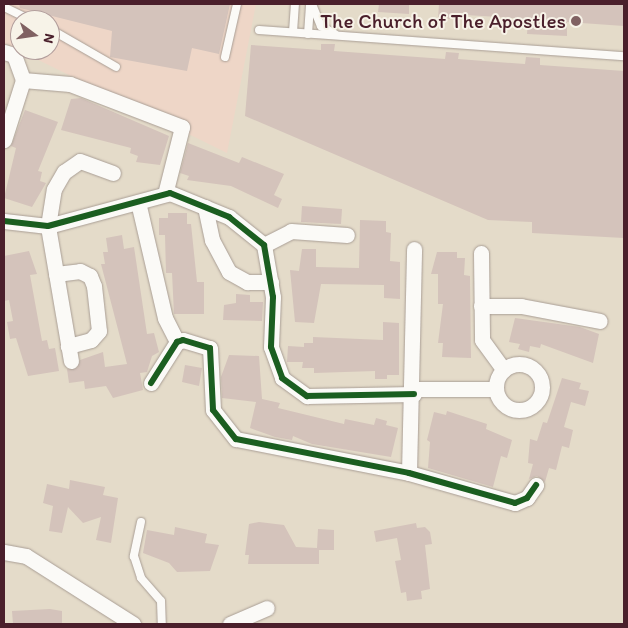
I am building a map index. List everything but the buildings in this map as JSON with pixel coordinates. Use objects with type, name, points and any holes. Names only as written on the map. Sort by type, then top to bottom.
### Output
[{"type":"street","points":[[4,52],[14,55],[23,80],[4,140]]},
{"type":"street","points":[[23,80],[70,84],[182,127],[165,194]]},
{"type":"street","points":[[56,274],[80,271],[90,276],[94,286],[99,331],[91,340],[69,354],[48,226],[54,189],[64,172],[80,161],[113,173]]},
{"type":"street","points":[[4,221],[48,226],[165,194],[205,207],[229,217],[264,245],[271,282],[271,347],[282,378],[307,396],[496,388]]},
{"type":"street","points":[[138,202],[165,318],[177,342]]},
{"type":"street","points":[[205,207],[212,240],[229,272],[247,282],[271,282]]},
{"type":"street","points":[[264,245],[291,231],[347,235]]},
{"type":"street","points":[[409,473],[414,392],[414,249]]},
{"type":"street","points":[[481,253],[482,340],[504,370]]},
{"type":"street","points":[[481,306],[521,306],[600,321]]},
{"type":"street","points":[[151,382],[177,342],[184,340],[210,348],[213,410],[236,439],[409,473],[515,502],[527,498],[536,485]]},
{"type":"street","points":[[518,364],[534,370],[541,380],[540,398],[526,409],[514,410],[499,400],[496,388],[504,370],[518,364]]},
{"type":"street","points":[[4,552],[26,556],[133,624]]},
{"type":"street","points":[[230,624],[267,608]]},
{"type":"lane","points":[[225,57],[237,4]]},
{"type":"lane","points":[[293,32],[295,4]]},
{"type":"lane","points":[[308,34],[311,4]]},
{"type":"lane","points":[[311,4],[321,26],[342,36]]},
{"type":"lane","points":[[259,30],[624,56]]},
{"type":"lane","points":[[60,34],[116,67]]},
{"type":"lane","points":[[141,522],[134,556],[141,578],[161,600],[162,624]]},
{"type":"shaded area","points":[[4,4],[256,4],[227,153],[38,60],[60,60],[60,10],[10,10],[10,46],[4,43]]},
{"type":"cycle path","points":[[4,221],[48,226],[170,193],[229,217],[264,245],[273,297],[271,347],[282,378],[307,396],[414,394]]},
{"type":"cycle path","points":[[151,383],[177,342],[183,340],[210,348],[213,410],[236,439],[409,473],[515,503],[527,498],[536,485]]},
{"type":"place","name":"The Church of The Apostles","points":[[576,21]]}]
